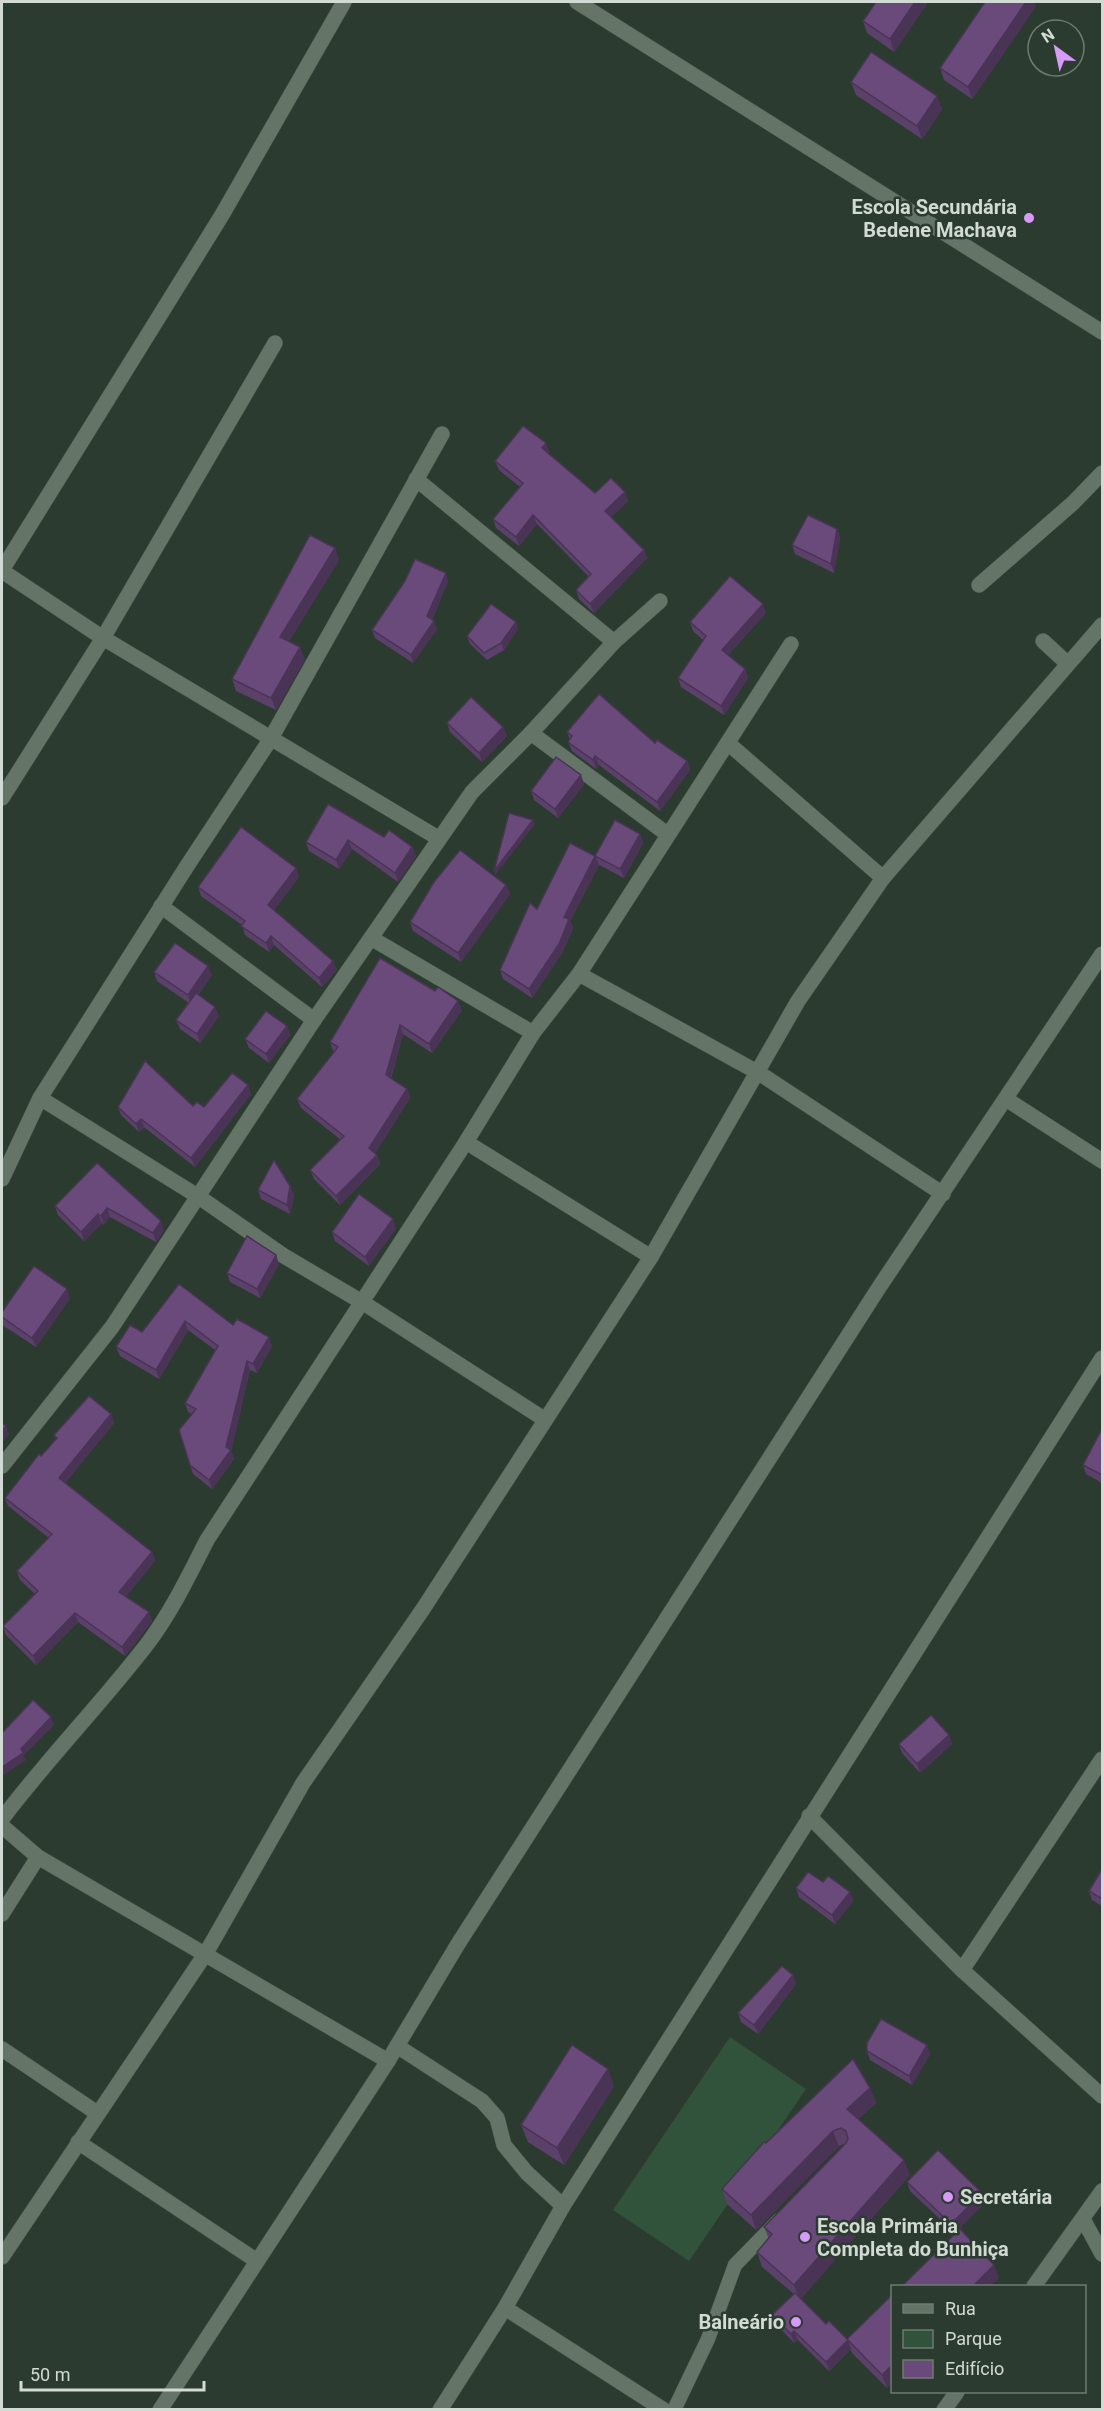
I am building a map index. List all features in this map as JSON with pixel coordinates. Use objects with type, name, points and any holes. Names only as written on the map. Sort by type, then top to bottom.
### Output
[{"type":"street","points":[[344,2],[222,215],[2,571],[103,638],[270,740],[438,838]]},
{"type":"street","points":[[577,2],[1102,332]]},
{"type":"street","points":[[2,798],[103,638],[274,343]]},
{"type":"street","points":[[2,1179],[40,1098],[161,906],[270,740],[442,434]]},
{"type":"street","points":[[979,585],[1073,503],[1102,473]]},
{"type":"street","points":[[416,479],[614,642]]},
{"type":"street","points":[[2,1466],[112,1327],[314,1020],[472,792],[531,733],[614,642],[660,601]]},
{"type":"street","points":[[2,2257],[206,1953],[303,1783],[423,1609],[651,1257],[759,1073],[798,1001],[883,878],[1102,625]]},
{"type":"street","points":[[1043,641],[1068,664]]},
{"type":"street","points":[[2,1819],[39,1771],[148,1642],[179,1595],[207,1540],[466,1142],[533,1033],[579,974],[667,834],[729,744],[792,644]]},
{"type":"street","points":[[531,733],[667,834]]},
{"type":"street","points":[[729,744],[883,878]]},
{"type":"street","points":[[161,906],[314,1020]]},
{"type":"street","points":[[371,938],[533,1033]]},
{"type":"street","points":[[160,2409],[388,2061],[458,1944],[878,1289],[944,1194],[1102,954]]},
{"type":"street","points":[[579,974],[759,1073],[944,1194]]},
{"type":"street","points":[[40,1098],[199,1197],[284,1256],[362,1302],[544,1419]]},
{"type":"street","points":[[1006,1100],[1102,1161]]},
{"type":"street","points":[[466,1142],[651,1257]]},
{"type":"street","points":[[440,2409],[505,2308],[563,2206],[1102,1358]]},
{"type":"street","points":[[962,1970],[1102,1759]]},
{"type":"street","points":[[809,1816],[962,1970],[1102,2096]]},
{"type":"street","points":[[2,1826],[38,1857],[388,2061]]},
{"type":"street","points":[[2,1914],[38,1857]]},
{"type":"street","points":[[397,2046],[482,2101],[497,2118],[504,2145],[527,2173],[563,2206]]},
{"type":"street","points":[[2,2049],[97,2113]]},
{"type":"street","points":[[78,2142],[257,2261]]},
{"type":"street","points":[[1035,2285],[1102,2191]]},
{"type":"street","points":[[1083,2219],[1102,2254]]},
{"type":"street","points":[[505,2308],[664,2409]]},
{"type":"street","points":[[944,2409],[956,2393]]},
{"type":"lane","points":[[674,2409],[708,2339],[735,2265],[793,2206]]},
{"type":"green space","points":[[730,2037],[806,2089],[689,2261],[613,2210]]},
{"type":"building","points":[[876,2],[915,2],[890,39],[863,21]]},
{"type":"building","points":[[985,2],[1026,2],[968,87],[940,68]]},
{"type":"building","points":[[871,52],[937,96],[917,126],[851,82]]},
{"type":"building","points":[[523,426],[546,443],[542,448],[595,493],[611,478],[625,492],[605,511],[644,550],[590,604],[576,590],[591,574],[533,515],[516,537],[493,519],[523,483],[495,461]]},
{"type":"building","points":[[808,515],[837,529],[831,564],[792,545]]},
{"type":"building","points":[[310,535],[335,548],[280,637],[300,647],[271,698],[232,679]]},
{"type":"building","points":[[415,559],[446,573],[427,616],[434,621],[411,655],[372,630],[405,581]]},
{"type":"building","points":[[730,576],[763,604],[722,650],[745,669],[721,706],[678,678],[706,636],[690,622]]},
{"type":"building","points":[[491,604],[516,622],[501,643],[484,653],[467,636]]},
{"type":"building","points":[[599,694],[655,743],[657,740],[687,761],[657,802],[595,756],[593,760],[568,742],[572,736],[567,732]]},
{"type":"building","points":[[471,697],[503,727],[479,753],[447,723]]},
{"type":"building","points":[[556,757],[581,775],[555,809],[531,791]]},
{"type":"building","points":[[328,804],[384,837],[389,830],[412,847],[395,873],[348,840],[336,860],[306,842]]},
{"type":"building","points":[[509,813],[533,820],[494,871]]},
{"type":"building","points":[[615,820],[640,834],[620,869],[595,856]]},
{"type":"building","points":[[241,827],[296,868],[268,905],[333,961],[319,978],[271,936],[266,943],[241,926],[245,921],[198,887]]},
{"type":"building","points":[[570,843],[595,856],[564,917],[569,919],[559,944],[529,989],[500,970],[530,903],[537,909]]},
{"type":"building","points":[[460,850],[506,885],[458,953],[410,922],[434,882]]},
{"type":"building","points":[[175,943],[208,966],[188,995],[154,972]]},
{"type":"building","points":[[380,958],[435,991],[438,987],[458,1001],[429,1044],[400,1025],[386,1075],[407,1089],[369,1148],[377,1155],[336,1196],[310,1170],[344,1136],[297,1099],[338,1047],[330,1042]]},
{"type":"building","points":[[196,993],[215,1007],[197,1034],[176,1020]]},
{"type":"building","points":[[266,1011],[287,1026],[266,1054],[245,1039]]},
{"type":"building","points":[[145,1061],[193,1106],[197,1102],[204,1107],[232,1073],[248,1085],[191,1158],[141,1119],[136,1124],[118,1107]]},
{"type":"building","points":[[274,1160],[290,1186],[287,1205],[258,1190]]},
{"type":"building","points":[[97,1163],[161,1221],[153,1233],[107,1208],[101,1216],[98,1214],[81,1232],[55,1206]]},
{"type":"building","points":[[359,1194],[393,1219],[365,1257],[332,1232]]},
{"type":"building","points":[[247,1236],[276,1255],[257,1289],[227,1273]]},
{"type":"building","points":[[34,1266],[67,1289],[32,1338],[2,1317],[2,1312]]},
{"type":"building","points":[[179,1284],[233,1325],[237,1319],[269,1337],[253,1364],[247,1361],[226,1447],[231,1450],[209,1480],[190,1465],[179,1430],[196,1409],[185,1403],[218,1346],[185,1321],[156,1370],[116,1347],[130,1325],[142,1332]]},
{"type":"building","points":[[89,1396],[111,1414],[59,1478],[152,1552],[119,1592],[149,1612],[122,1647],[75,1613],[33,1656],[3,1626],[38,1591],[17,1571],[52,1534],[5,1498],[39,1454],[41,1456],[57,1438],[54,1435]]},
{"type":"building","points":[[1102,1429],[1102,1475],[1083,1465]]},
{"type":"building","points":[[33,1700],[51,1717],[21,1749],[23,1753],[2,1767],[2,1733]]},
{"type":"building","points":[[931,1715],[949,1735],[917,1764],[899,1744]]},
{"type":"building","points":[[1102,1869],[1102,1899],[1089,1891]]},
{"type":"building","points":[[808,1872],[823,1882],[828,1876],[850,1892],[832,1915],[796,1888]]},
{"type":"building","points":[[782,1966],[793,1975],[754,2025],[738,2013]]},
{"type":"building","points":[[881,2019],[927,2045],[909,2076],[867,2051],[867,2043]]},
{"type":"building","points":[[572,2045],[608,2069],[557,2148],[521,2125]]},
{"type":"building","points":[[853,2059],[870,2088],[847,2109],[904,2160],[794,2285],[757,2252],[772,2234],[764,2227],[846,2143],[848,2139],[846,2131],[841,2128],[833,2131],[751,2215],[722,2189],[764,2142],[766,2143]]},
{"type":"building","name":"Secretária","points":[[938,2150],[982,2193],[951,2224],[907,2182]]},
{"type":"building","points":[[960,2229],[994,2265],[974,2285],[903,2285]]},
{"type":"building","points":[[795,2293],[826,2324],[829,2321],[848,2340],[826,2362],[794,2331],[791,2334],[772,2315]]},
{"type":"building","points":[[891,2296],[891,2366],[882,2375],[847,2339]]},
{"type":"place","name":"Escola Secundária Bedene Machava","points":[[1029,218]]},
{"type":"place","name":"Secretária","points":[[948,2197]]},
{"type":"place","name":"Escola Primária Completa do Bunhiça","points":[[805,2237]]},
{"type":"place","name":"Balneário","points":[[796,2322]]}]
